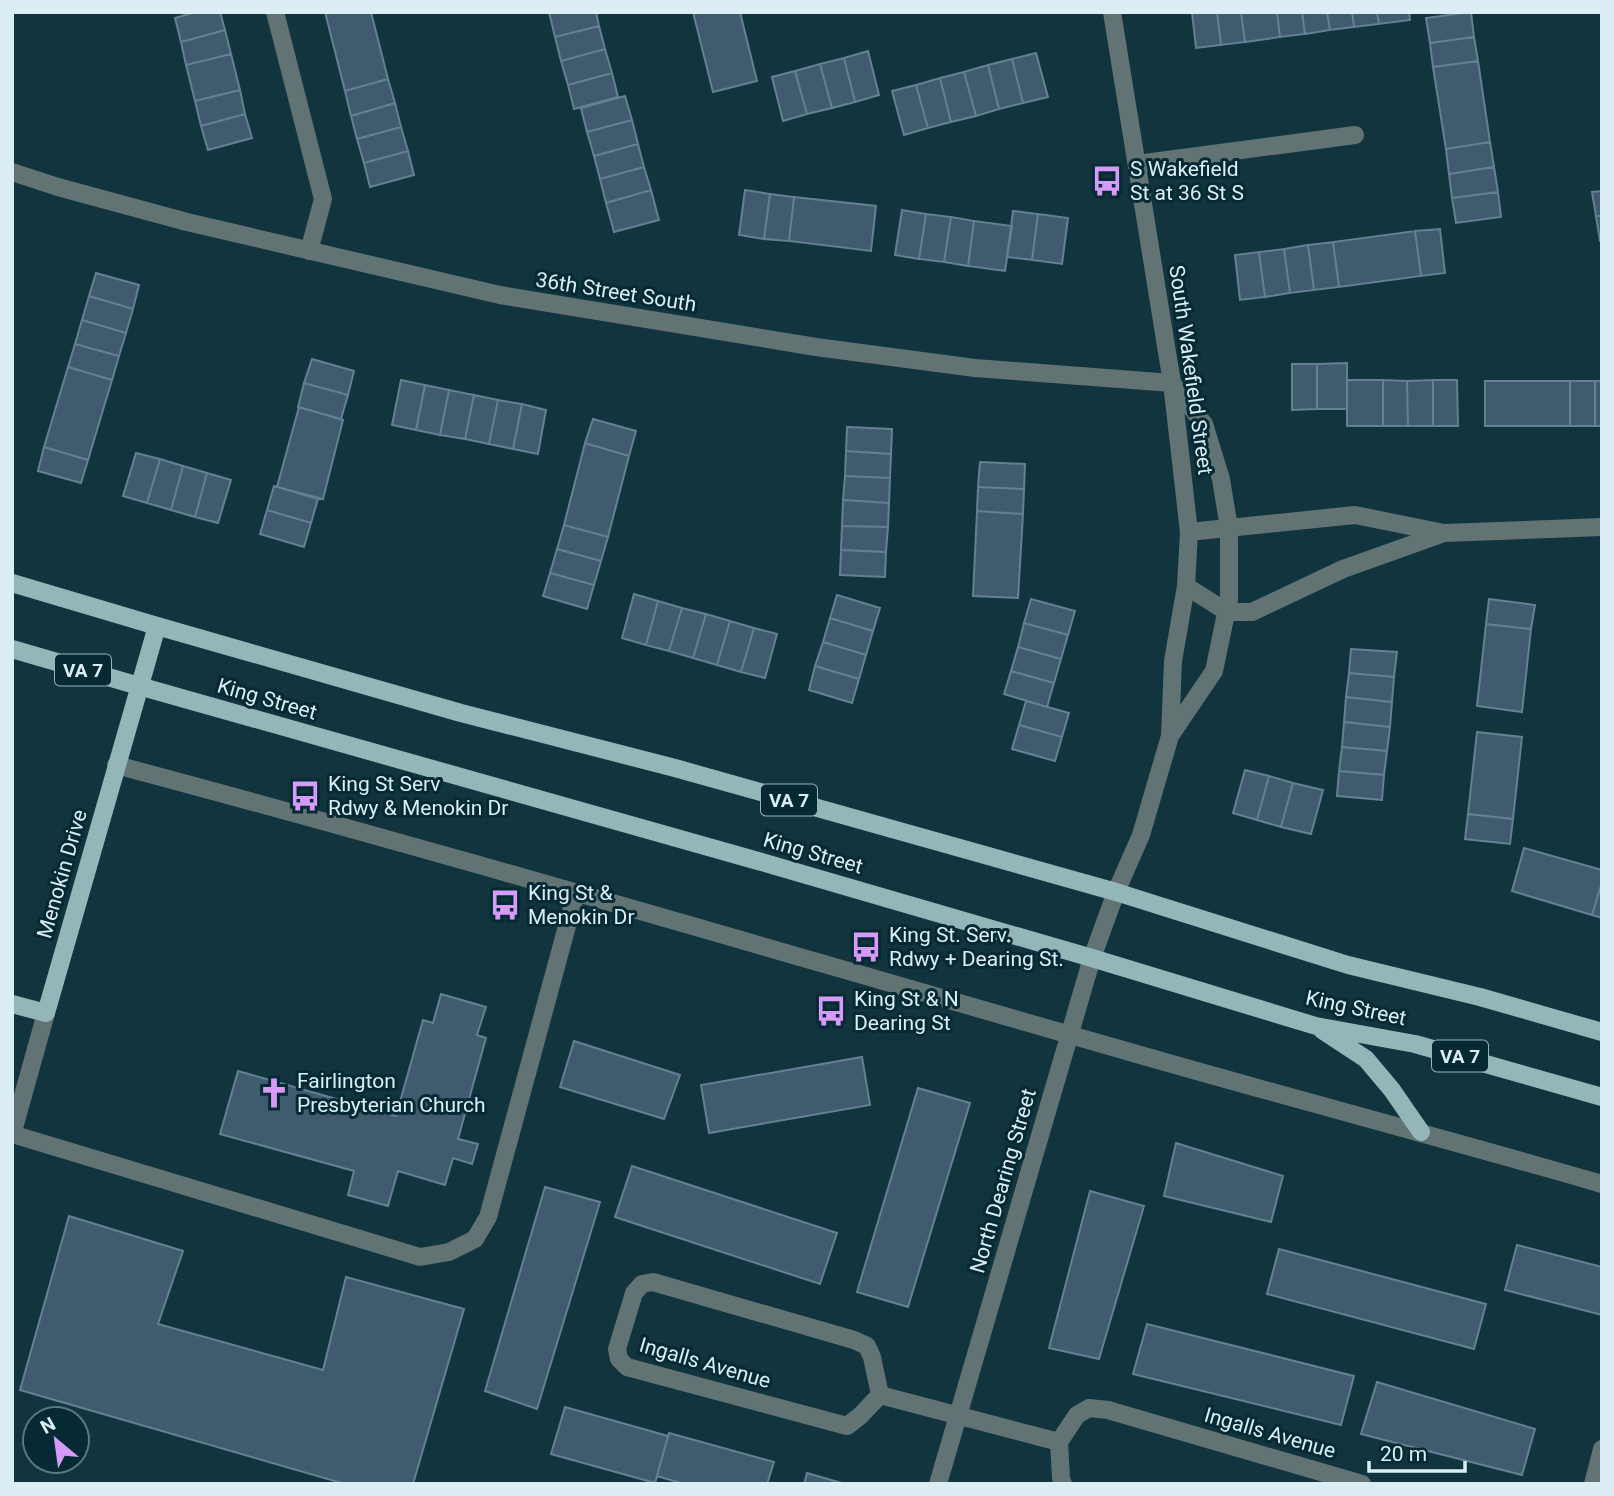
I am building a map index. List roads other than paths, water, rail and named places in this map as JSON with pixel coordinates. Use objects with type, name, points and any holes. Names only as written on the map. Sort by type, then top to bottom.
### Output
[{"type":"main road","name":"King Street","points":[[12,583],[461,713],[675,768],[1116,892],[1348,965],[1480,997],[1602,1032]]},
{"type":"main road","name":"Menokin Drive","points":[[46,1013],[157,626]]},
{"type":"main road","name":"King Street","points":[[12,649],[758,861],[1316,1026],[1415,1044],[1602,1097]]},
{"type":"main road","points":[[12,1004],[46,1013]]},
{"type":"main road","points":[[1316,1026],[1366,1059],[1392,1090],[1421,1132]]},
{"type":"street","points":[[275,12],[323,199],[309,251]]},
{"type":"street","name":"South Wakefield Street","points":[[1111,12],[1172,383],[1189,532],[1186,586],[1173,661],[1170,736],[1141,835],[1116,892]]},
{"type":"street","points":[[1138,164],[1355,135]]},
{"type":"street","name":"36th Street South","points":[[12,172],[128,206],[500,295],[816,347],[975,368],[1172,383]]},
{"type":"street","name":"South Wakefield Street","points":[[1170,736],[1214,671],[1229,599],[1229,528],[1221,479],[1204,424],[1172,383]]},
{"type":"street","points":[[1189,532],[1355,515],[1444,533],[1602,527]]},
{"type":"street","points":[[1186,586],[1227,612],[1252,612],[1343,569],[1444,533]]},
{"type":"street","points":[[116,765],[311,816],[1320,1106],[1602,1184]]},
{"type":"street","name":"North Dearing Street","points":[[938,1484],[1092,958],[1116,892]]},
{"type":"street","points":[[12,1135],[420,1257],[449,1252],[475,1239],[488,1217],[576,893]]},
{"type":"street","name":"Menokin Drive","points":[[12,1135],[46,1013]]},
{"type":"street","name":"Ingalls Avenue","points":[[653,1282],[867,1346],[880,1395],[847,1426],[627,1367],[619,1359],[617,1349],[634,1293],[642,1284],[653,1282]]},
{"type":"street","points":[[880,1395],[1059,1442],[1063,1484]]},
{"type":"street","name":"Ingalls Avenue","points":[[1059,1442],[1077,1415],[1089,1408],[1108,1410],[1362,1484]]},
{"type":"street","points":[[1593,1484],[1602,1449]]},
{"type":"place","name":"S Wakefield St at 36 St S","points":[[1107,181]]},
{"type":"place","name":"King St Serv Rdwy & Menokin Dr","points":[[305,796]]},
{"type":"place","name":"King St & Menokin Dr","points":[[505,905]]},
{"type":"place","name":"King St. Serv. Rdwy + Dearing St.","points":[[866,947]]},
{"type":"place","name":"King St & N Dearing St","points":[[831,1011]]},
{"type":"place","name":"Fairlington Presbyterian Church","points":[[274,1093]]}]
